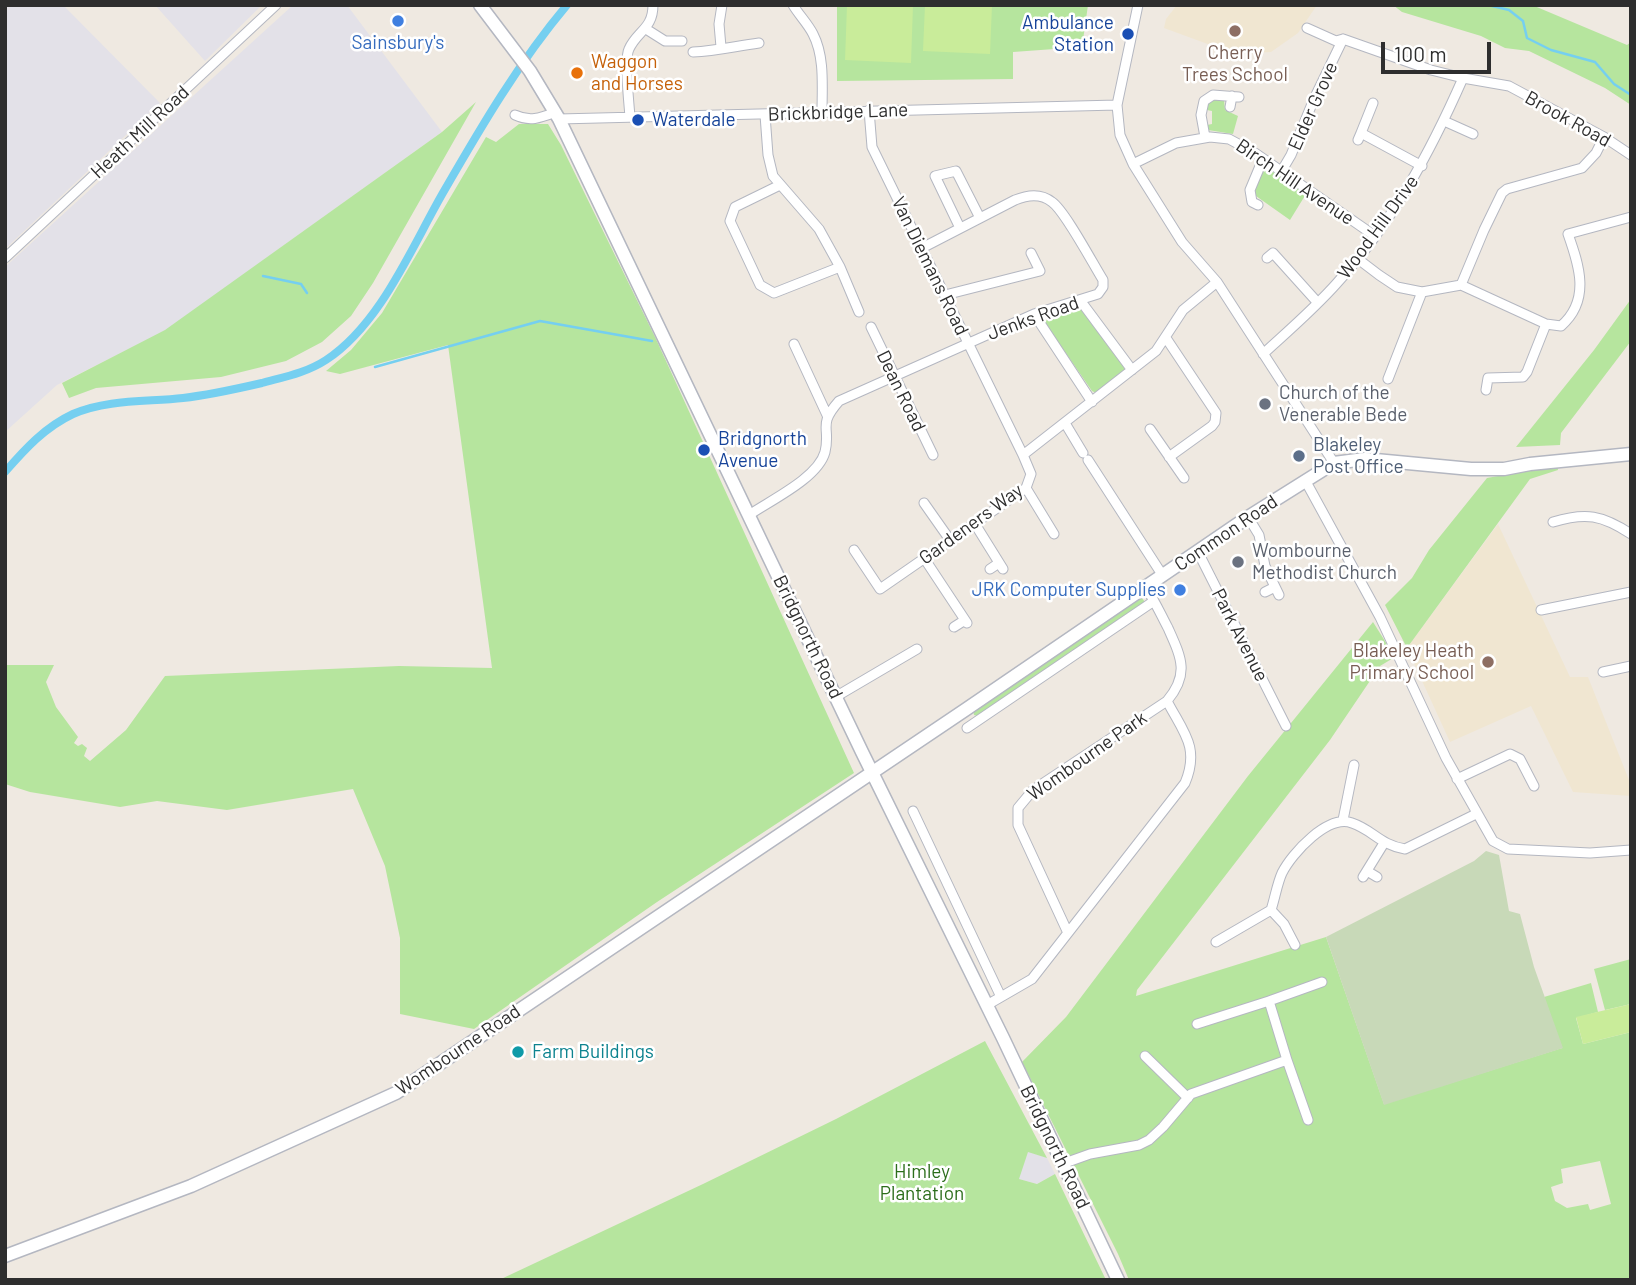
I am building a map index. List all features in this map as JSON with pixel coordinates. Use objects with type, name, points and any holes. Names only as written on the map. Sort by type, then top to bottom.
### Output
[{"type":"street","name":"Heath Mill Road","points":[[5,258],[276,5]]},
{"type":"street","name":"Bridgnorth Road","points":[[480,5],[530,71],[557,116],[1118,1280]]},
{"type":"street","points":[[630,117],[627,52],[635,39],[646,29],[653,5]]},
{"type":"street","points":[[721,47],[719,24],[722,5]]},
{"type":"street","points":[[793,5],[813,33],[819,48],[822,113]]},
{"type":"street","points":[[1138,5],[1117,105],[1120,135],[1133,164],[1182,242],[1217,282],[1334,463]]},
{"type":"street","name":"Brook Road","points":[[1307,28],[1336,41],[1343,39],[1431,70],[1509,86],[1604,137],[1631,155]]},
{"type":"street","points":[[646,29],[665,41],[676,44]]},
{"type":"street","name":"Elder Grove","points":[[1282,172],[1343,39]]},
{"type":"street","points":[[693,52],[759,43]]},
{"type":"street","name":"Wood Hill Drive","points":[[1263,354],[1318,303],[1375,236],[1422,166],[1463,78]]},
{"type":"street","points":[[1205,137],[1201,115],[1203,101],[1213,94],[1235,97],[1230,107]]},
{"type":"street","points":[[1373,103],[1360,136],[1422,166]]},
{"type":"street","name":"Brickbridge Lane","points":[[514,114],[524,120],[557,116],[765,115],[1117,105]]},
{"type":"street","name":"Van Diemans Road","points":[[869,110],[872,147],[1023,456]]},
{"type":"street","points":[[765,115],[770,165],[780,185],[819,229],[840,267],[849,303],[859,312]]},
{"type":"street","points":[[1444,121],[1473,134]]},
{"type":"street","name":"Birch Hill Avenue","points":[[1133,164],[1176,143],[1217,136],[1229,139],[1375,236]]},
{"type":"street","points":[[1461,285],[1502,192],[1582,168],[1596,153],[1604,137]]},
{"type":"street","points":[[1258,205],[1252,202],[1250,190],[1262,159]]},
{"type":"street","points":[[960,228],[935,176],[956,171],[980,218]]},
{"type":"street","points":[[780,185],[736,207],[731,215],[730,221],[760,285],[769,292],[780,292],[840,267]]},
{"type":"street","name":"Jenks Road","points":[[922,247],[1024,197],[1044,197],[1055,203],[1103,280],[1103,287],[1098,294],[1034,314],[968,342]]},
{"type":"street","points":[[1358,259],[1398,287],[1422,292],[1461,285],[1546,324],[1561,326],[1569,320],[1578,299],[1581,279],[1568,233],[1631,217]]},
{"type":"street","points":[[945,295],[1040,271],[1031,253]]},
{"type":"street","points":[[1268,258],[1273,253],[1318,303]]},
{"type":"street","name":"Gardeners Way","points":[[868,550],[856,553],[880,589],[1026,488],[1031,474],[1023,456],[1156,351],[1183,310],[1217,282]]},
{"type":"street","points":[[1388,379],[1422,292]]},
{"type":"street","points":[[1080,300],[1132,370]]},
{"type":"street","points":[[1034,314],[1092,402]]},
{"type":"street","points":[[1486,390],[1488,378],[1523,377],[1546,324]]},
{"type":"street","name":"Dean Road","points":[[871,327],[933,455]]},
{"type":"street","points":[[1166,338],[1216,413],[1216,422],[1212,426],[1169,457]]},
{"type":"street","points":[[827,415],[839,401],[968,342]]},
{"type":"street","points":[[749,515],[815,470],[825,450],[827,415],[794,344]]},
{"type":"street","points":[[1065,423],[1163,576]]},
{"type":"street","points":[[1150,429],[1184,478]]},
{"type":"street","name":"Common Road","points":[[872,772],[1248,517],[1334,463],[1365,459],[1504,470],[1530,464],[1631,454]]},
{"type":"street","points":[[1305,480],[1380,617],[1457,779],[1493,841],[1502,848],[1590,853],[1631,850]]},
{"type":"street","points":[[1026,488],[1054,534]]},
{"type":"street","points":[[924,508],[950,540]]},
{"type":"street","points":[[1551,522],[1581,515],[1595,517],[1613,522],[1631,534]]},
{"type":"street","points":[[1248,517],[1259,536],[1265,566],[1277,591],[1265,592]]},
{"type":"street","points":[[975,524],[1001,566],[990,569]]},
{"type":"street","name":"Park Avenue","points":[[1198,552],[1287,719]]},
{"type":"street","points":[[924,558],[966,621],[954,626]]},
{"type":"street","name":"Wombourne Park","points":[[1068,933],[1018,825],[1018,808],[1033,790],[1167,701],[1178,685],[1182,661],[1146,588]]},
{"type":"street","points":[[1541,610],[1631,592]]},
{"type":"street","points":[[965,710],[971,725],[1154,601]]},
{"type":"street","points":[[899,646],[905,656]]},
{"type":"street","points":[[837,696],[917,649]]},
{"type":"street","points":[[1603,672],[1631,666]]},
{"type":"street","name":"Wombourne Park","points":[[987,1005],[1032,979],[1185,783],[1192,766],[1190,745],[1167,701]]},
{"type":"street","points":[[1457,779],[1511,749],[1520,759],[1534,786]]},
{"type":"street","points":[[1343,820],[1354,765]]},
{"type":"street","name":"Wombourne Road","points":[[5,1256],[191,1186],[396,1093],[872,772]]},
{"type":"street","points":[[913,811],[1001,997]]},
{"type":"street","points":[[1219,936],[1271,910],[1281,876],[1291,861],[1323,828],[1343,820],[1360,826],[1384,843],[1405,849],[1476,814]]},
{"type":"street","points":[[1377,877],[1365,874],[1384,843]]},
{"type":"street","points":[[919,869],[936,861]]},
{"type":"street","points":[[1271,910],[1284,925],[1295,945]]},
{"type":"street","points":[[1198,1024],[1322,982]]},
{"type":"street","points":[[1269,1001],[1308,1120]]},
{"type":"street","points":[[1145,1056],[1188,1098]]},
{"type":"street","points":[[1062,1164],[1090,1154],[1125,1150],[1149,1140],[1188,1098],[1204,1088],[1287,1060]]},
{"type":"shaded area","points":[[5,5],[63,5],[160,103],[5,249]]},
{"type":"shaded area","points":[[155,5],[262,5],[205,61]]},
{"type":"shaded area","points":[[293,5],[347,5],[442,132],[165,331],[57,385],[5,432],[5,267]]},
{"type":"shaded area","name":"Cherry Trees School","points":[[1177,5],[1317,5],[1298,33],[1271,52],[1235,54],[1164,28],[1166,19]]},
{"type":"shaded area","name":"Blakeley Heath Primary School","points":[[1498,524],[1570,677],[1588,677],[1631,785],[1631,796],[1573,792],[1531,706],[1450,742],[1407,648]]},
{"type":"shaded area","points":[[1028,1151],[1047,1158],[1055,1174],[1037,1184],[1018,1179]]},
{"type":"green space","points":[[837,5],[1088,5],[1082,47],[1013,52],[1013,79],[837,81]]},
{"type":"green space","points":[[847,5],[913,5],[911,63],[845,60]]},
{"type":"green space","points":[[925,5],[992,5],[990,54],[923,51]]},
{"type":"green space","points":[[1393,5],[1532,5],[1627,45],[1631,42],[1631,105],[1605,88],[1529,51],[1505,48],[1481,36],[1402,12]]},
{"type":"green space","points":[[1214,98],[1224,100],[1225,110],[1238,116],[1233,134],[1208,130],[1207,125],[1212,124],[1212,111],[1207,110],[1208,103]]},
{"type":"green space","points":[[476,102],[373,283],[351,316],[322,342],[286,361],[221,377],[96,388],[69,398],[62,383],[165,330],[442,132]]},
{"type":"green space","points":[[519,124],[548,124],[561,145],[656,339],[854,773],[657,902],[474,1029],[400,1014],[400,938],[385,866],[353,789],[227,810],[157,801],[120,807],[30,792],[5,784],[5,665],[54,665],[46,682],[56,707],[78,737],[74,743],[87,748],[84,756],[90,761],[126,730],[165,676],[399,666],[492,668],[448,345],[340,374],[326,371],[351,350],[382,313],[486,137],[496,142]]},
{"type":"green space","points":[[1267,168],[1306,194],[1290,220],[1253,191],[1262,169]]},
{"type":"green space","points":[[1631,299],[1631,341],[1561,433],[1560,445],[1516,447],[1594,350]]},
{"type":"green space","points":[[1079,306],[1124,365],[1124,370],[1096,393],[1045,323],[1049,316]]},
{"type":"green space","points":[[1557,465],[1558,470],[1530,479],[1407,648],[1385,605],[1412,578],[1429,550],[1487,478]]},
{"type":"green space","points":[[1141,597],[1145,602],[978,716],[974,715],[973,710]]},
{"type":"green space","points":[[1373,622],[1395,657],[1380,666],[1330,740],[1137,990],[1136,996],[1326,937],[1384,1104],[1562,1048],[1544,997],[1591,983],[1598,1012],[1576,1018],[1583,1044],[1631,1032],[1631,1280],[1129,1280],[1022,1062],[1066,1017],[1248,776]],"holes":[[[1600,1161],[1611,1204],[1590,1210],[1588,1204],[1567,1208],[1555,1201],[1551,1187],[1563,1183],[1561,1169]]]},
{"type":"green space","points":[[1486,851],[1499,855],[1509,911],[1520,914],[1534,967],[1563,1048],[1384,1105],[1326,937],[1474,861]]},
{"type":"green space","points":[[1631,959],[1631,1004],[1605,1010],[1594,969]]},
{"type":"green space","points":[[1631,1004],[1631,1032],[1583,1044],[1576,1017]]},
{"type":"green space","name":"Himley Plantation","points":[[985,1041],[1047,1158],[1028,1152],[1019,1179],[1037,1184],[1055,1174],[1106,1280],[499,1280],[836,1119]]},
{"type":"waterway","points":[[5,472],[44,432],[63,419],[86,409],[114,403],[193,397],[262,383],[311,368],[346,345],[394,283],[487,119],[533,49],[567,5]]},
{"type":"waterway","points":[[1488,5],[1509,10],[1523,21],[1527,38],[1551,50],[1595,62],[1614,84],[1631,95]]},
{"type":"waterway","points":[[263,276],[301,284],[307,293]]},
{"type":"waterway","points":[[375,367],[540,321],[652,341]]},
{"type":"place","name":"Sainsbury's","points":[[398,21]]},
{"type":"place","name":"Cherry Trees School","points":[[1235,31]]},
{"type":"place","name":"Ambulance Station","points":[[1128,34]]},
{"type":"place","name":"Waggon and Horses","points":[[577,73]]},
{"type":"place","name":"Waterdale","points":[[638,120]]},
{"type":"place","name":"Church of the Venerable Bede","points":[[1265,404]]},
{"type":"place","name":"Bridgnorth Avenue","points":[[704,450]]},
{"type":"place","name":"Blakeley Post Office","points":[[1299,456]]},
{"type":"place","name":"Wombourne Methodist Church","points":[[1238,562]]},
{"type":"place","name":"JRK Computer Supplies","points":[[1180,590]]},
{"type":"place","name":"Blakeley Heath Primary School","points":[[1488,662]]},
{"type":"place","name":"Farm Buildings","points":[[518,1052]]}]
